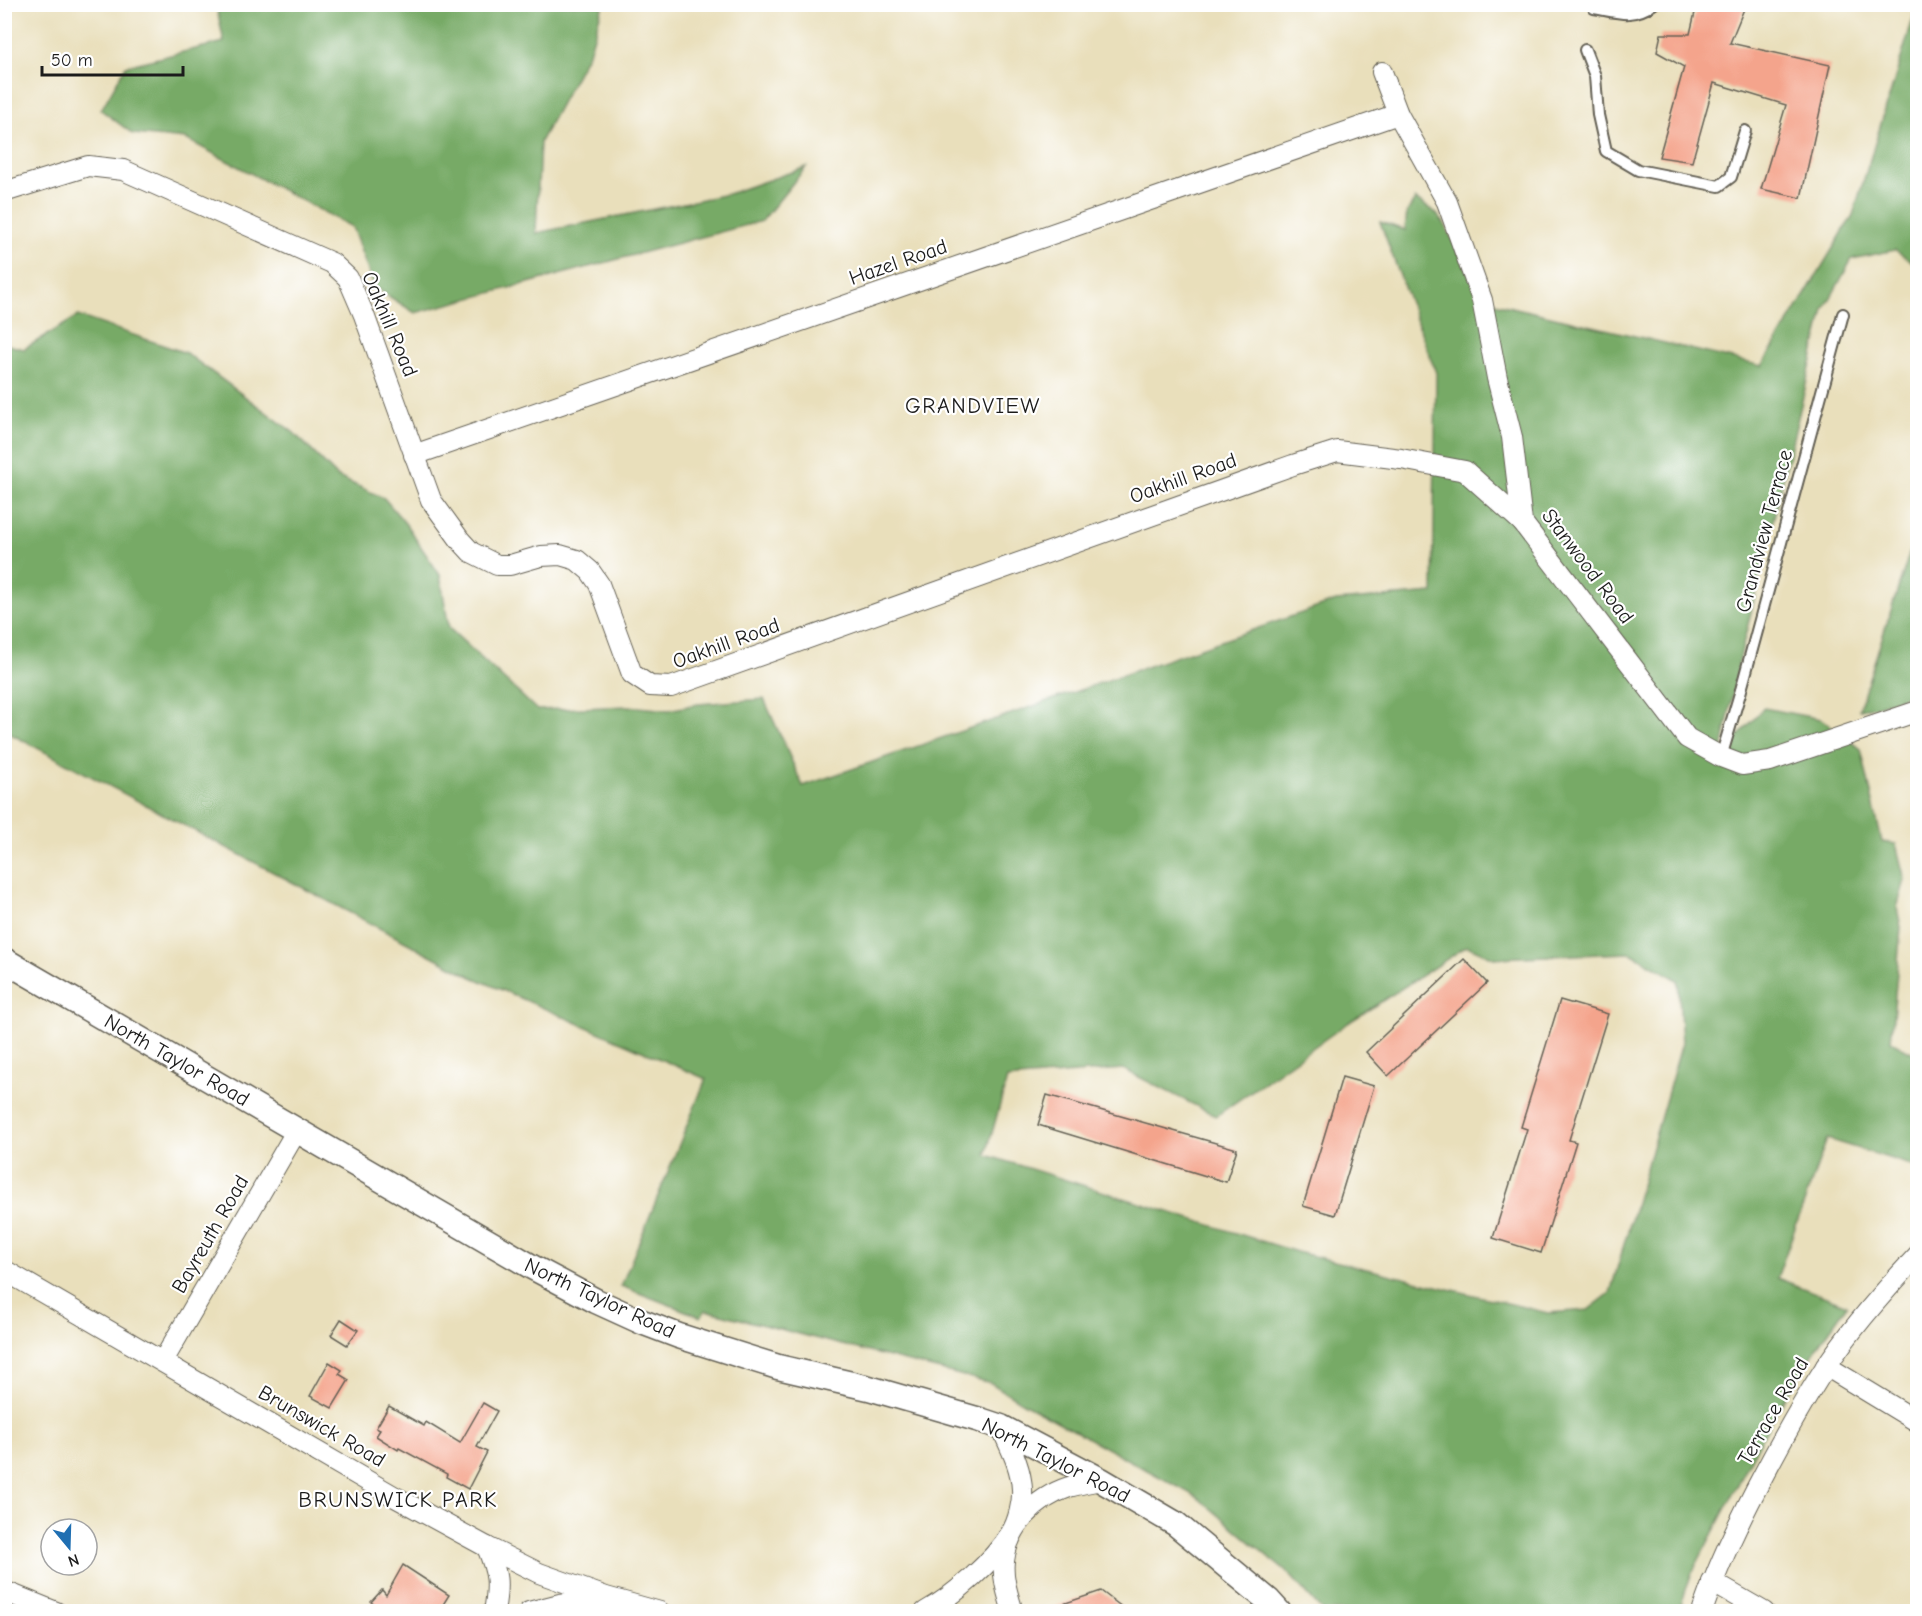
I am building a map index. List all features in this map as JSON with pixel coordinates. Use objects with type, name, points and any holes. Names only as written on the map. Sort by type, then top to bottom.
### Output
[{"type":"street","name":"Stanwood Road","points":[[1382,72],[1398,114],[1447,202],[1482,300],[1497,378],[1512,437],[1522,522],[1687,738],[1720,757],[1742,765],[1770,761],[1917,711]]},
{"type":"street","name":"Hazel Road","points":[[414,455],[1398,114]]},
{"type":"street","name":"Oakhill Road","points":[[4,192],[88,166],[123,170],[332,263],[348,278],[364,315],[430,500],[460,540],[471,552],[497,565],[510,565],[541,556],[560,555],[577,560],[590,571],[599,584],[632,674],[650,686],[671,687],[1293,465],[1337,452],[1401,459],[1465,471],[1522,522]]},
{"type":"street","name":"North Taylor Road","points":[[4,960],[532,1267],[596,1301],[679,1336],[778,1367],[869,1388],[1001,1428],[1101,1480],[1176,1524],[1279,1611]]},
{"type":"street","name":"Bayreuth Road","points":[[163,1361],[297,1130]]},
{"type":"street","name":"Terrace Road","points":[[1702,1611],[1712,1582],[1745,1508],[1788,1429],[1826,1366],[1870,1308],[1917,1254]]},
{"type":"street","name":"Brunswick Road","points":[[4,1269],[397,1498],[487,1546],[539,1573],[606,1597],[660,1611]]},
{"type":"street","points":[[1826,1366],[1917,1422]]},
{"type":"street","points":[[1001,1428],[1020,1471],[1023,1491],[1021,1507],[1004,1561],[1006,1586],[1013,1611]]},
{"type":"street","points":[[925,1611],[953,1593],[988,1562],[1031,1509],[1068,1487],[1101,1480]]},
{"type":"street","points":[[487,1546],[496,1569],[498,1588],[494,1611]]},
{"type":"street","points":[[1712,1582],[1764,1611]]},
{"type":"street","points":[[4,1591],[56,1611]]},
{"type":"street","points":[[529,1611],[606,1597]]},
{"type":"lane","points":[[1594,8],[1632,13],[1641,12],[1653,4]]},
{"type":"lane","points":[[1585,50],[1595,76],[1598,115],[1606,151],[1638,170],[1719,186],[1731,177],[1745,131]]},
{"type":"lane","name":"Grandview Terrace","points":[[1720,757],[1741,690],[1843,314]]},
{"type":"green space","points":[[216,5],[603,5],[590,50],[540,142],[536,233],[728,194],[806,167],[762,221],[415,313],[374,287],[352,227],[186,139],[133,134],[101,110],[126,66],[224,42]]},
{"type":"green space","points":[[1917,6],[1917,265],[1895,250],[1852,259],[1824,310],[1739,662],[1721,755],[1764,708],[1821,719],[1861,749],[1882,842],[1896,844],[1905,880],[1897,908],[1901,927],[1891,1041],[1917,1055],[1917,1167],[1827,1139],[1777,1278],[1847,1305],[1772,1419],[1691,1575],[1679,1611],[1322,1611],[1291,1576],[1197,1497],[1023,1403],[991,1383],[705,1310],[701,1317],[621,1286],[706,1079],[472,977],[5,731],[4,344],[24,349],[78,316],[186,353],[293,432],[338,477],[384,498],[405,523],[440,575],[449,628],[537,710],[628,706],[669,710],[698,704],[764,699],[803,786],[1336,601],[1433,593],[1436,373],[1380,222],[1405,230],[1407,212],[1415,199],[1435,212],[1444,223],[1482,300],[1762,366],[1853,215]],"holes":[[[1467,946],[1494,958],[1631,953],[1678,980],[1682,1043],[1610,1293],[1588,1310],[1548,1313],[1297,1252],[986,1155],[1007,1079],[1123,1069],[1216,1116],[1345,1025]]]},
{"type":"green space","points":[[1917,530],[1917,692],[1874,707],[1859,709]]},
{"type":"building","points":[[1697,4],[1746,4],[1730,43],[1830,65],[1801,198],[1761,189],[1786,105],[1714,83],[1692,162],[1659,157],[1684,67],[1657,52],[1661,34],[1690,34]]},
{"type":"building","points":[[1464,959],[1487,983],[1388,1076],[1366,1052]]},
{"type":"building","points":[[1560,1000],[1608,1014],[1569,1140],[1576,1142],[1541,1253],[1493,1238],[1527,1129],[1521,1127]]},
{"type":"building","points":[[1342,1077],[1374,1086],[1335,1215],[1303,1206]]},
{"type":"building","points":[[1047,1095],[1237,1149],[1226,1182],[1038,1125]]},
{"type":"building","points":[[341,1319],[358,1330],[347,1345],[331,1335]]},
{"type":"building","points":[[329,1362],[342,1370],[339,1374],[349,1380],[332,1408],[310,1396]]},
{"type":"building","points":[[483,1403],[497,1411],[477,1447],[487,1452],[468,1489],[446,1477],[447,1474],[399,1448],[398,1450],[376,1436],[380,1430],[376,1428],[389,1406],[424,1426],[426,1422],[460,1443]]},
{"type":"building","points":[[403,1565],[449,1595],[439,1611],[377,1611],[379,1609],[371,1602],[382,1590],[386,1595]]},
{"type":"building","points":[[1101,1591],[1127,1611],[1048,1611],[1048,1609]]},
{"type":"district","name":"GRANDVIEW","points":[[973,405]]},
{"type":"district","name":"BRUNSWICK PARK","points":[[398,1499]]}]
